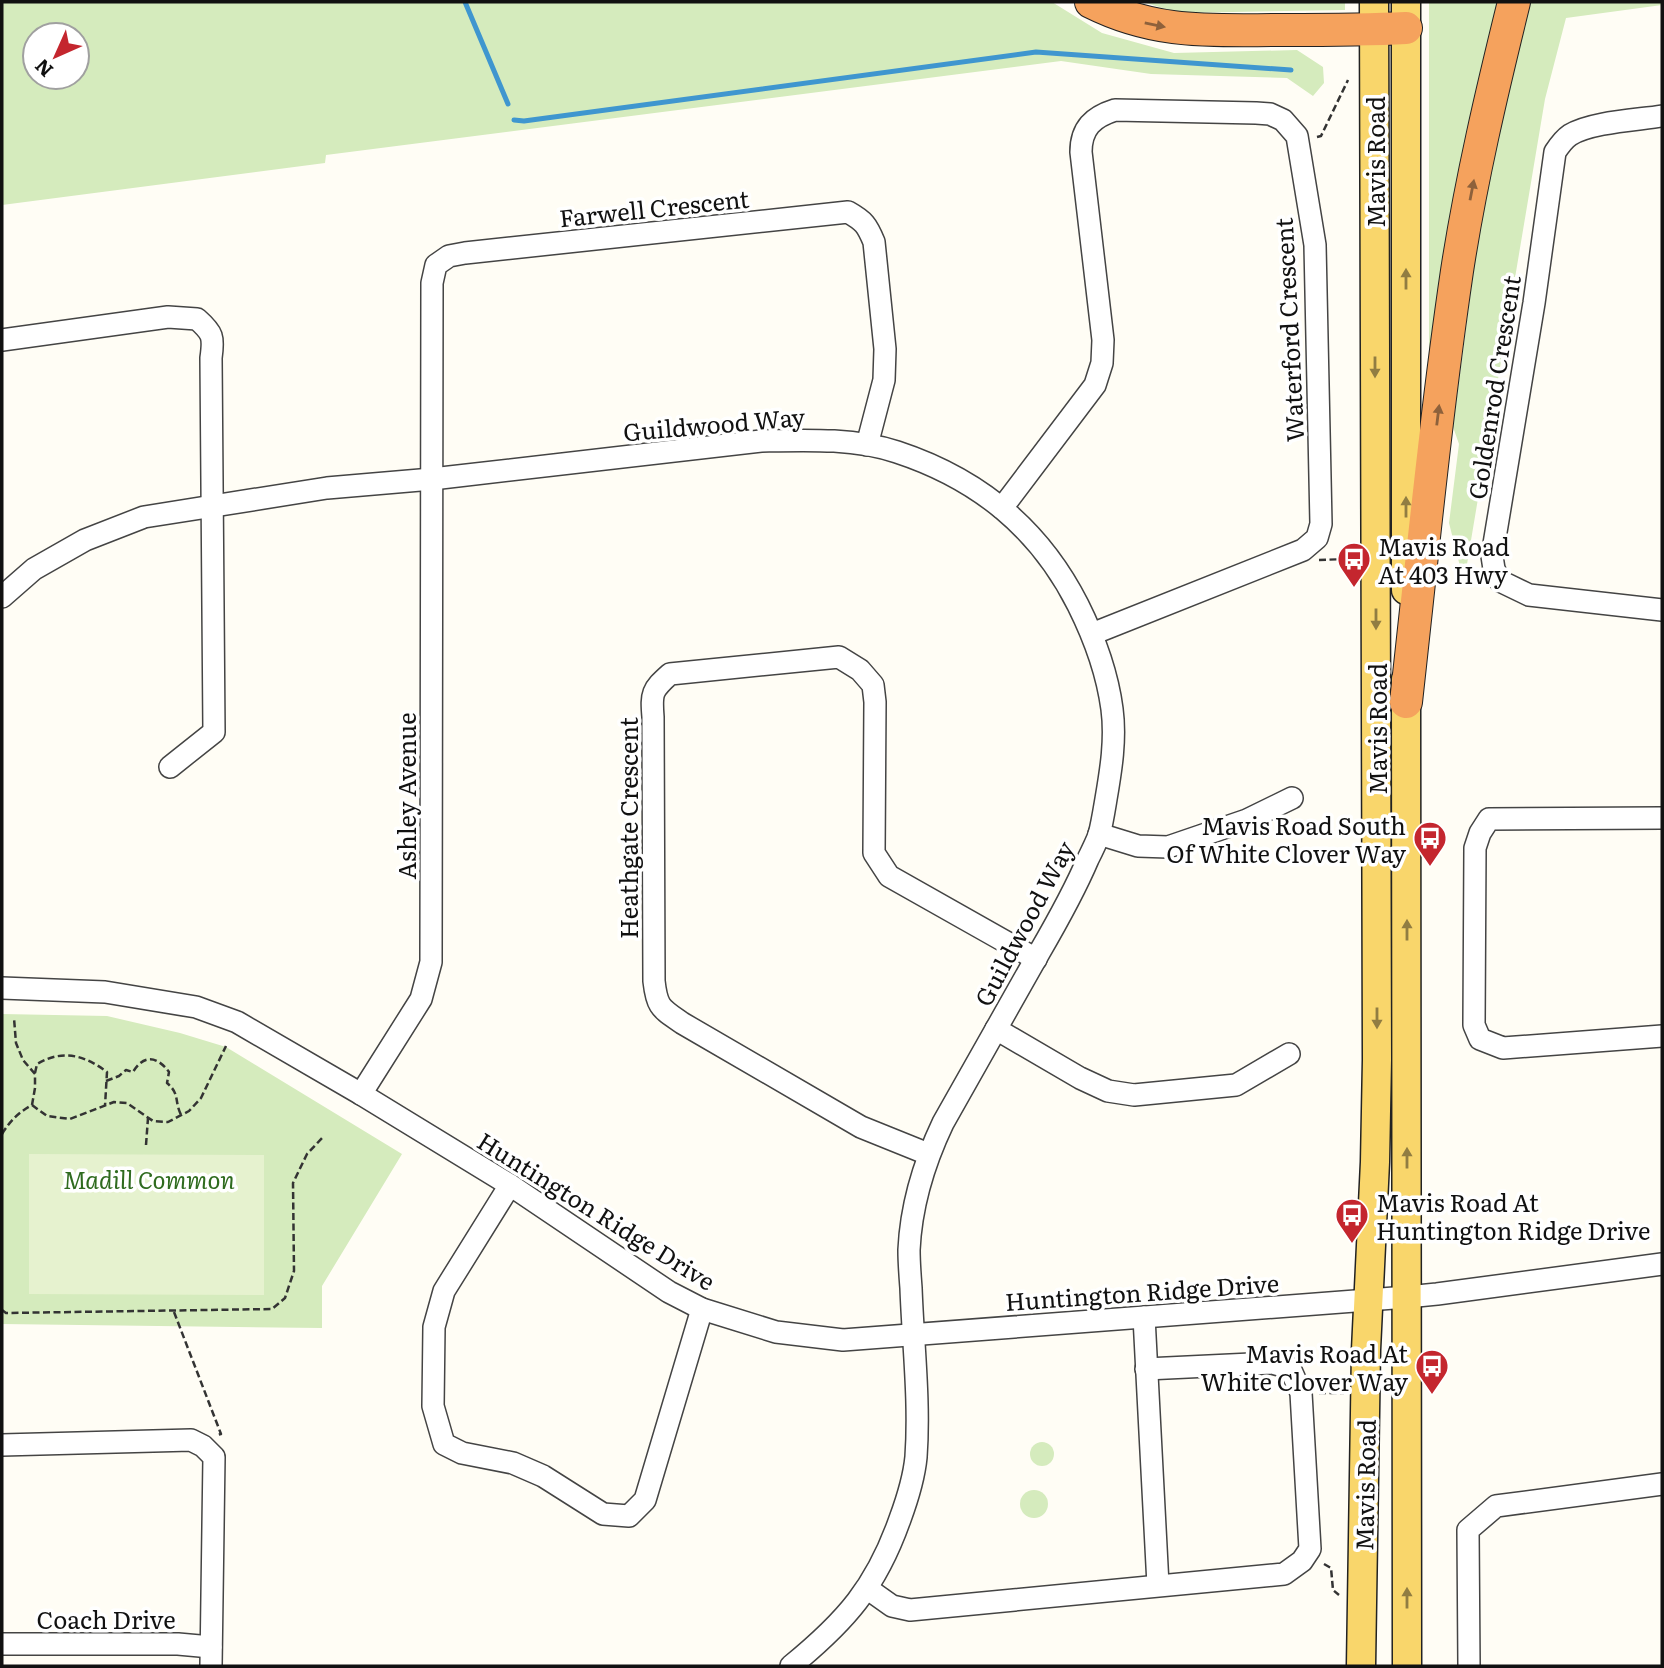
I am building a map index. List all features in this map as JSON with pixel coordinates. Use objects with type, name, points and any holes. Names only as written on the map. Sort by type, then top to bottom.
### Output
[{"type":"highway","points":[[1091,2],[1118,14],[1166,27],[1202,30],[1374,15],[1406,15]]},
{"type":"highway","points":[[1406,702],[1457,269],[1486,114],[1514,2]]},
{"type":"main road","name":"Mavis Road","points":[[1361,1666],[1366,1350],[1377,1060],[1374,15]]},
{"type":"main road","name":"Mavis Road","points":[[1406,15],[1407,1666]]},
{"type":"street","points":[[1002,508],[1095,385],[1102,363],[1103,340],[1081,152],[1081,141],[1088,126],[1101,115],[1115,110],[1256,113],[1270,114],[1283,120],[1297,136]]},
{"type":"street","name":"Goldenrod Crescent","points":[[1662,116],[1582,129],[1568,136],[1555,152],[1534,303],[1492,556],[1500,581],[1529,595],[1662,610]]},
{"type":"street","name":"Waterford Crescent","points":[[1093,634],[1303,550],[1317,538],[1321,524],[1315,245],[1297,136]]},
{"type":"street","name":"Farwell Crescent","points":[[432,479],[432,284],[436,265],[449,256],[848,212],[861,219],[868,227],[874,242],[885,349],[884,380],[867,445]]},
{"type":"street","points":[[2,340],[167,317],[197,318],[209,330],[213,340],[214,732],[170,767]]},
{"type":"street","name":"Guildwood Way","points":[[2,597],[34,569],[85,540],[144,517],[327,488],[432,479],[761,442],[815,440],[867,445],[934,466],[1002,508],[1046,552],[1070,589],[1093,634],[1105,672],[1112,712],[1112,767],[1099,834],[1074,891],[928,1154],[916,1200],[909,1250],[918,1403],[916,1460],[907,1500],[892,1543],[867,1589],[828,1635],[791,1666]]},
{"type":"street","name":"Ashley Avenue","points":[[361,1094],[422,999],[431,962],[432,479]]},
{"type":"street","name":"Heathgate Crescent","points":[[928,1154],[861,1128],[661,1008],[656,998],[654,981],[651,697],[659,684],[670,674],[839,657],[860,670],[873,685],[875,702],[874,853],[890,876],[1036,959]]},
{"type":"street","points":[[1099,834],[1138,846],[1168,847],[1247,820],[1292,798]]},
{"type":"street","points":[[1662,818],[1489,819],[1475,848],[1474,1026],[1480,1039],[1503,1048],[1662,1036]]},
{"type":"street","name":"Huntington Ridge Drive","points":[[2,988],[105,992],[196,1007],[237,1022],[510,1185],[659,1285],[702,1309],[776,1332],[843,1340],[1368,1300],[1437,1294],[1662,1264]]},
{"type":"street","points":[[996,1029],[1108,1091],[1134,1095],[1236,1085],[1289,1054]]},
{"type":"street","points":[[510,1185],[444,1291],[434,1327],[433,1406],[444,1444],[462,1453],[513,1464],[543,1476],[603,1514],[629,1516],[645,1500],[702,1309]]},
{"type":"street","points":[[1144,1317],[1158,1585]]},
{"type":"street","points":[[867,1589],[892,1606],[910,1610],[1284,1574],[1302,1561],[1310,1549],[1301,1393],[1290,1368],[1272,1363],[1146,1369]]},
{"type":"street","points":[[2,1445],[191,1440],[203,1446],[214,1457],[211,1657]]},
{"type":"street","points":[[1469,1666],[1468,1530],[1496,1506],[1662,1484]]},
{"type":"street","name":"Coach Drive","points":[[2,1644],[178,1644],[211,1657]]},
{"type":"path","points":[[1297,136],[1314,138],[1321,135],[1348,80]]},
{"type":"path","points":[[13,1018],[16,1043],[23,1060],[35,1074]]},
{"type":"path","points":[[32,1105],[47,1116],[70,1119],[114,1101],[127,1103],[153,1121],[169,1122],[189,1111],[201,1098],[226,1046]]},
{"type":"path","points":[[32,1105],[37,1064],[50,1056],[62,1055],[92,1062],[107,1072],[104,1106]]},
{"type":"path","points":[[106,1081],[126,1070],[133,1072],[138,1063],[147,1059],[157,1060],[169,1072],[167,1083],[174,1090],[175,1103],[181,1115]]},
{"type":"path","points":[[2,1134],[9,1123],[32,1105]]},
{"type":"path","points":[[146,1145],[148,1118]]},
{"type":"path","points":[[2,1310],[6,1313],[272,1309],[285,1298],[294,1271],[293,1183],[307,1154],[324,1136]]},
{"type":"path","points":[[174,1311],[221,1434],[179,1440]]},
{"type":"path","points":[[1301,1393],[1344,1393]]},
{"type":"path","points":[[1305,1557],[1318,1560],[1331,1568],[1333,1590],[1338,1595],[1345,1596]]},
{"type":"green space","points":[[2,2],[1052,2],[1102,33],[1174,53],[1297,50],[1323,67],[1324,83],[1313,96],[1287,78],[1151,74],[1061,61],[326,155],[325,163],[2,205]]},
{"type":"green space","points":[[1143,2],[1345,2],[1345,10],[1179,13]]},
{"type":"green space","points":[[1429,2],[1507,2],[1429,391]]},
{"type":"green space","points":[[1528,2],[1662,2],[1662,5],[1566,18],[1545,99],[1464,582],[1449,523],[1459,444],[1453,427],[1492,148]]},
{"type":"green space","name":"Madill Common","points":[[2,1014],[107,1016],[226,1047],[402,1154],[322,1286],[322,1328],[2,1324]]},
{"type":"green space","points":[[29,1154],[264,1155],[264,1295],[29,1294]]},
{"type":"green space","points":[[1042,1442],[1051,1445],[1054,1454],[1051,1463],[1042,1466],[1033,1463],[1030,1454],[1033,1445]]},
{"type":"green space","points":[[1034,1490],[1044,1494],[1048,1504],[1044,1514],[1034,1518],[1024,1514],[1020,1504],[1024,1494]]},
{"type":"waterway","points":[[465,2],[508,104]]},
{"type":"waterway","points":[[514,120],[524,121],[1036,52],[1291,70]]},
{"type":"place","name":"Mavis Road At 403 Hwy","points":[[1354,589]]},
{"type":"place","name":"Mavis Road South Of White Clover Way","points":[[1430,868]]},
{"type":"place","name":"Mavis Road At Huntington Ridge Drive","points":[[1352,1245]]},
{"type":"place","name":"Mavis Road At White Clover Way","points":[[1432,1396]]}]
